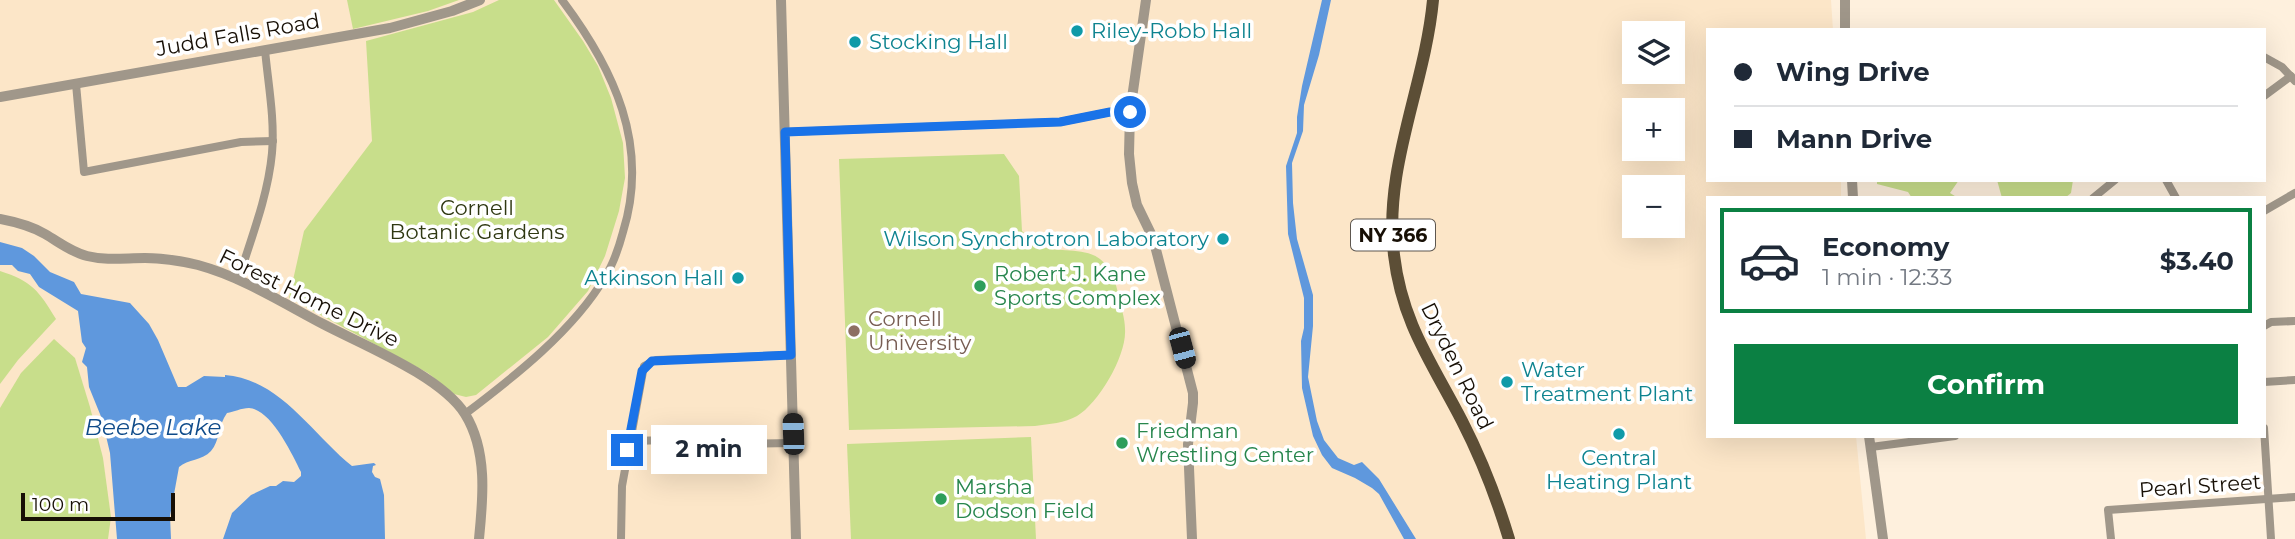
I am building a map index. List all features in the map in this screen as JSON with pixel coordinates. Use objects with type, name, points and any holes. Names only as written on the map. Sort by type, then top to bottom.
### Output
[{"type":"main road","name":"Dryden Road","points":[[1433,0],[1422,71],[1398,165],[1393,196],[1394,254],[1399,284],[1417,339],[1470,437],[1509,539]]},
{"type":"street","name":"Judd Falls Road","points":[[0,97],[390,28],[452,11],[480,0]]},
{"type":"street","points":[[465,414],[529,362],[576,316],[605,277],[629,215],[633,158],[624,113],[612,80],[596,50],[562,0]]},
{"type":"street","points":[[780,0],[796,539]]},
{"type":"street","points":[[1146,0],[1130,112],[1129,153],[1135,199],[1153,238],[1193,393],[1188,444],[1192,539]]},
{"type":"street","points":[[1845,0],[1845,28]]},
{"type":"street","points":[[238,280],[269,176],[273,141],[265,50]]},
{"type":"street","points":[[2266,58],[2282,67],[2293,79],[2266,95]]},
{"type":"street","points":[[76,84],[84,172],[229,144],[273,141]]},
{"type":"street","points":[[785,132],[1060,122],[1110,112],[1130,112]]},
{"type":"street","points":[[2095,196],[2113,182]]},
{"type":"street","points":[[2266,210],[2295,193]]},
{"type":"street","name":"Forest Home Drive","points":[[0,219],[34,229],[86,256],[105,260],[165,259],[198,265],[238,280],[417,373],[440,389],[465,414],[478,448],[482,469],[479,539]]},
{"type":"street","points":[[2266,325],[2271,322],[2295,321]]},
{"type":"street","points":[[621,539],[622,486],[644,366],[656,360],[791,355]]},
{"type":"street","points":[[2266,382],[2295,380]]},
{"type":"street","points":[[1883,539],[1870,441],[1921,438]]},
{"type":"street","points":[[2265,438],[2272,539]]},
{"type":"street","points":[[629,441],[715,439],[729,444],[793,443]]},
{"type":"street","name":"Pearl Street","points":[[2110,539],[2108,510],[2295,497]]},
{"type":"shaded area","name":"Cornell University","points":[[0,0],[1831,0],[1833,28],[1706,28],[1706,182],[1841,182],[1841,196],[1706,196],[1706,438],[1856,438],[1866,539],[0,539]]},
{"type":"green space","points":[[347,0],[459,0],[428,11],[353,29]]},
{"type":"green space","name":"Cornell Botanic Gardens","points":[[499,0],[554,0],[598,66],[611,98],[623,143],[625,178],[619,211],[605,256],[588,291],[548,337],[476,395],[466,397],[454,394],[428,373],[289,298],[304,231],[372,141],[366,41],[473,12]]},
{"type":"green space","name":"Robert J. Kane Sports Complex","points":[[1004,154],[1019,176],[1022,231],[1036,244],[1045,248],[1093,255],[1108,267],[1113,276],[1125,329],[1121,352],[1110,377],[1085,410],[1057,423],[1035,426],[849,430],[839,159]]},
{"type":"green space","points":[[1958,182],[1950,193],[1955,196],[1911,196],[1908,192],[1877,184]]},
{"type":"green space","points":[[1998,182],[2073,182],[2071,193],[2067,196],[2001,196]]},
{"type":"green space","points":[[0,271],[34,288],[56,319],[0,384]]},
{"type":"green space","points":[[54,339],[75,358],[90,407],[103,458],[111,517],[108,539],[0,539],[0,408],[21,373]]},
{"type":"green space","name":"Marsha Dodson Field","points":[[1031,437],[1036,539],[851,539],[847,444]]},
{"type":"water","points":[[1322,0],[1331,0],[1304,105],[1303,131],[1292,163],[1297,239],[1313,295],[1308,377],[1317,421],[1324,440],[1338,458],[1354,465],[1362,462],[1379,479],[1416,539],[1404,539],[1379,494],[1355,478],[1332,468],[1322,455],[1313,436],[1302,388],[1304,298],[1288,234],[1286,166],[1297,133],[1302,86]]},
{"type":"water","name":"Beebe Lake","points":[[0,242],[22,248],[50,272],[74,282],[81,294],[130,303],[149,324],[178,387],[186,387],[204,376],[225,375],[245,379],[279,397],[352,466],[374,463],[376,465],[373,466],[372,472],[380,479],[384,495],[385,539],[223,539],[232,513],[251,495],[283,481],[294,482],[301,476],[273,424],[257,410],[249,408],[227,413],[211,451],[179,467],[170,516],[171,539],[117,539],[110,453],[102,419],[89,387],[87,367],[82,362],[86,348],[82,342],[78,311],[39,287],[30,274],[18,271],[12,265],[0,265]]},
{"type":"place","name":"Riley-Robb Hall","points":[[1077,31]]},
{"type":"place","name":"Stocking Hall","points":[[855,42]]},
{"type":"place","name":"Wilson Synchrotron Laboratory","points":[[1223,239]]},
{"type":"place","name":"Atkinson Hall","points":[[738,278]]},
{"type":"place","name":"Robert J. Kane Sports Complex","points":[[980,286]]},
{"type":"place","name":"Cornell University","points":[[854,331]]},
{"type":"place","name":"Water Treatment Plant","points":[[1507,382]]},
{"type":"place","name":"Central Heating Plant","points":[[1619,434]]},
{"type":"place","name":"Friedman Wrestling Center","points":[[1122,443]]},
{"type":"place","name":"Marsha Dodson Field","points":[[941,499]]},
{"type":"route","points":[[627,450],[642,371],[644,366],[652,361],[791,355],[785,132],[1060,122],[1110,112],[1130,112]]}]
